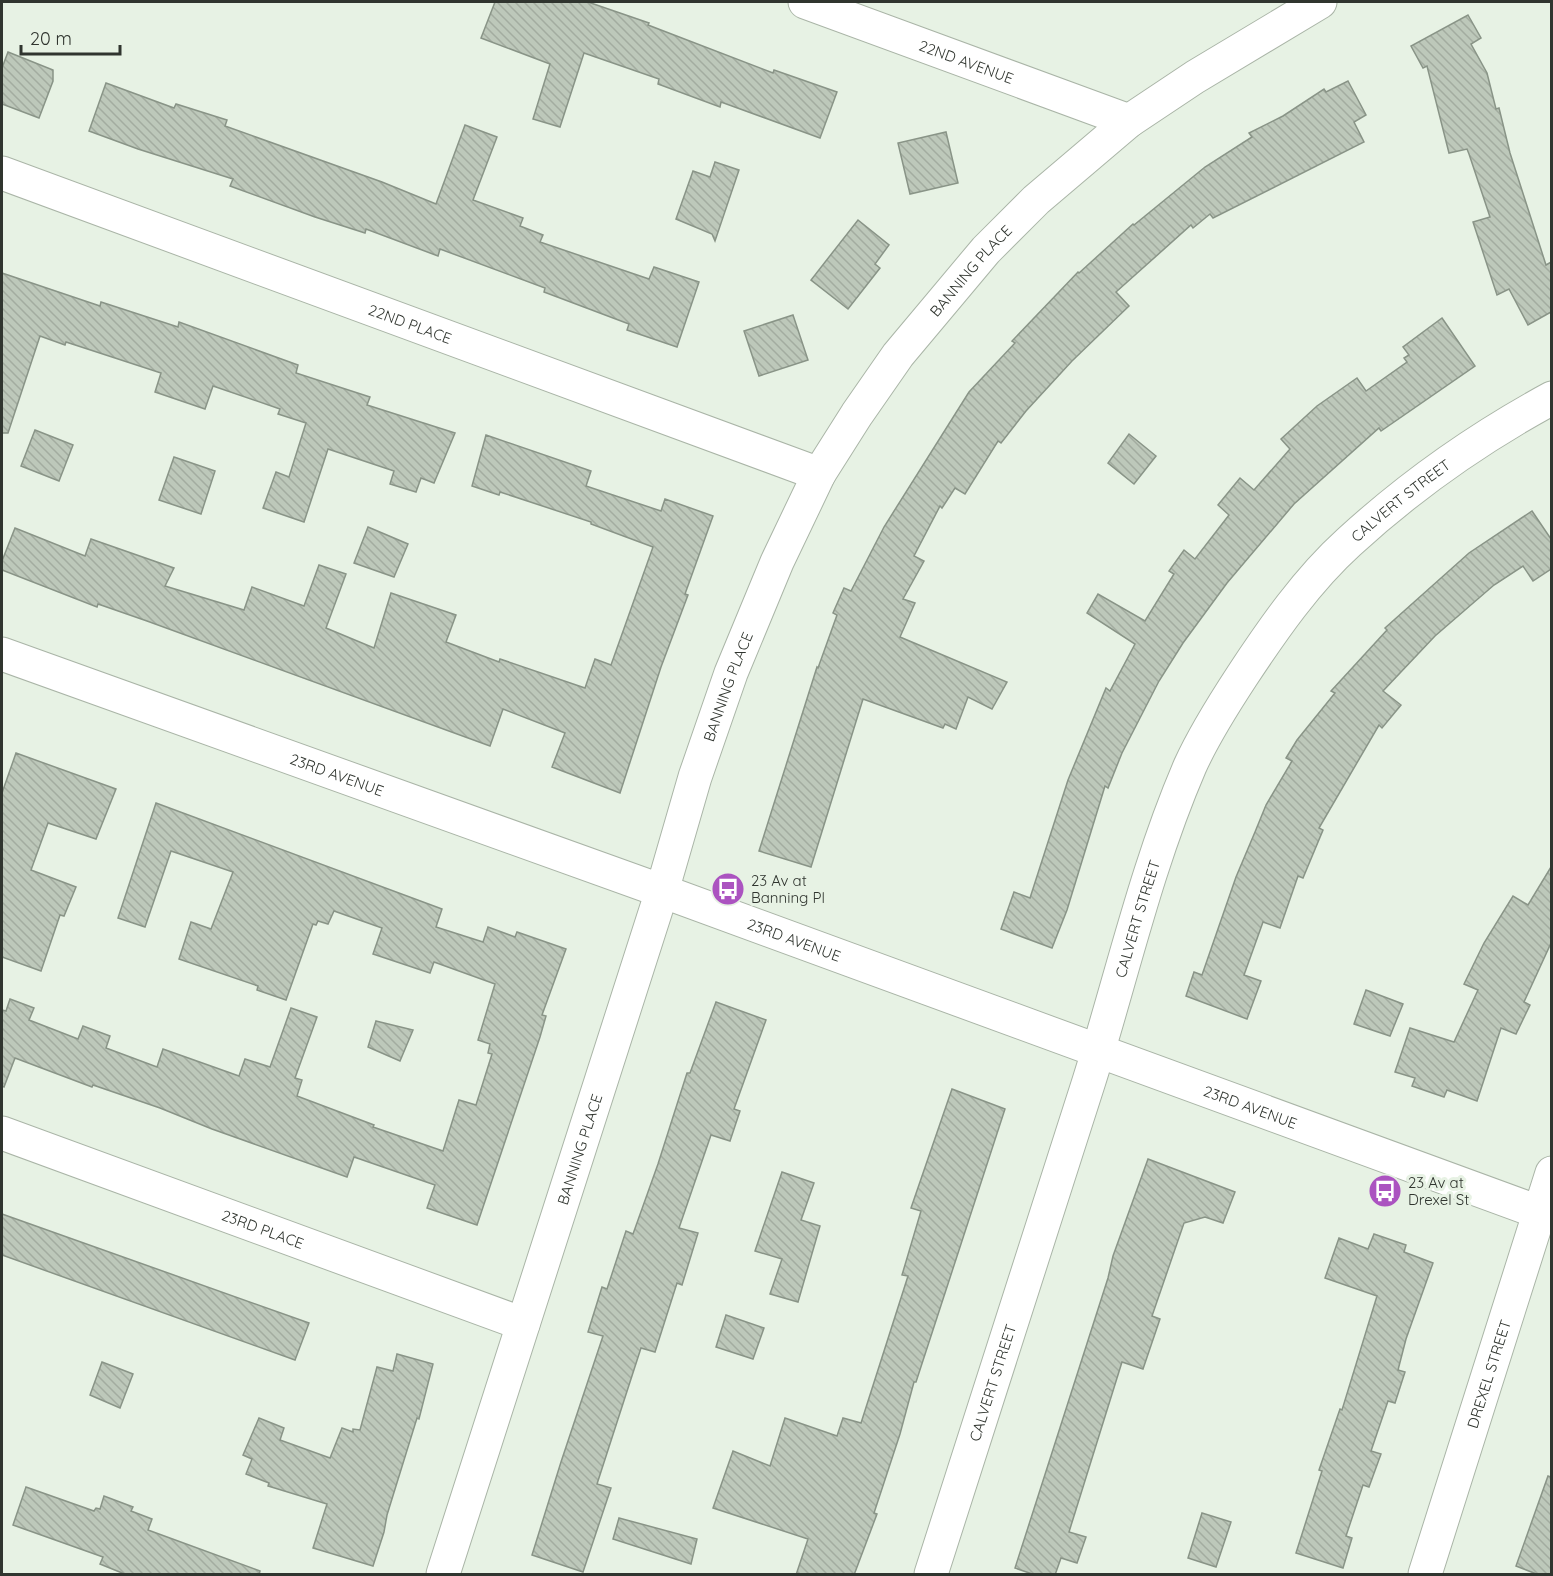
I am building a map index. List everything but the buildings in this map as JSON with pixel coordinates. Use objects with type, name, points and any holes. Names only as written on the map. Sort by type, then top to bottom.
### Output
[{"type":"street","name":"22ND AVENUE","points":[[805,2],[1129,121]]},
{"type":"street","name":"BANNING PLACE","points":[[443,1575],[662,891],[695,777],[731,673],[777,562],[819,474],[898,355],[986,250],[1036,200],[1129,121],[1195,76],[1320,2]]},
{"type":"street","name":"22ND PLACE","points":[[2,173],[819,474]]},
{"type":"street","name":"CALVERT STREET","points":[[931,1575],[1098,1051],[1142,900],[1191,765],[1224,703],[1255,656],[1295,601],[1348,543],[1416,486],[1520,415],[1551,398]]},
{"type":"street","name":"23RD AVENUE","points":[[2,654],[662,891],[1546,1214]]},
{"type":"street","name":"23RD PLACE","points":[[2,1133],[523,1324]]},
{"type":"street","name":"DREXEL STREET","points":[[1425,1575],[1546,1214],[1551,1173]]},
{"type":"place","name":"23 Av at Banning Pl","points":[[728,889]]},
{"type":"place","name":"23 Av at Drexel St","points":[[1385,1191]]}]
